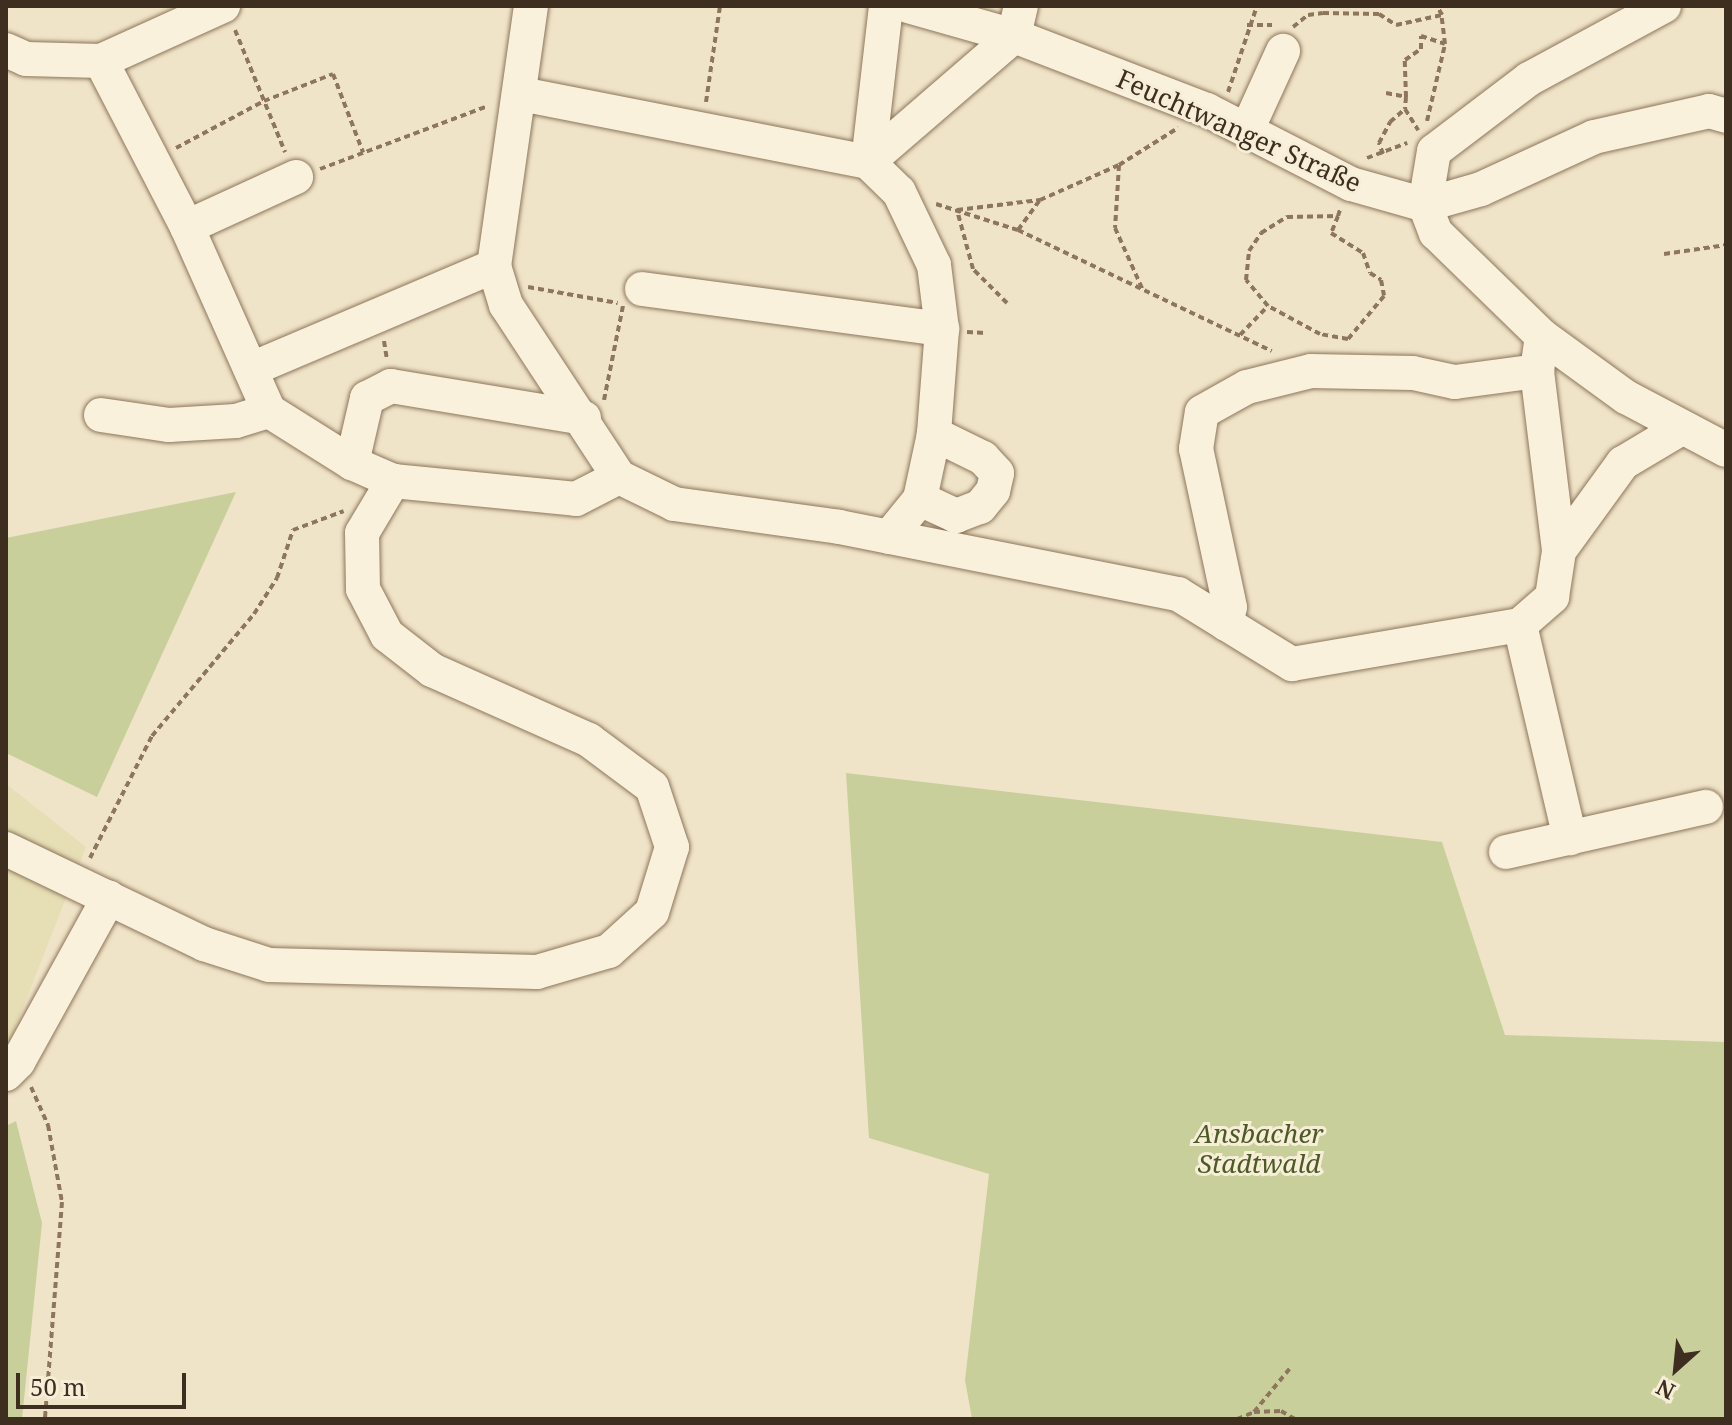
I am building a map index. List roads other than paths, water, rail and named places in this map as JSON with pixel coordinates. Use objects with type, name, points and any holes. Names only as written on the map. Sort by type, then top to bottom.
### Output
[{"type":"lane","points":[[531,6],[496,274],[506,305],[590,428],[619,477],[674,504],[889,537],[1178,594],[1292,664],[1520,625],[1552,597],[1559,551],[1537,371],[1542,336]]},
{"type":"lane","points":[[868,162],[886,6]]},
{"type":"lane","name":"Feuchtwanger Straße","points":[[908,6],[1018,21],[1225,119],[1339,179],[1425,205]]},
{"type":"lane","points":[[1664,6],[1529,79],[1429,145],[1425,205],[1436,233],[1542,336],[1680,429],[1726,450]]},
{"type":"lane","points":[[6,50],[26,59],[101,61],[227,13]]},
{"type":"lane","points":[[868,162],[1018,21]]},
{"type":"lane","points":[[1225,119],[1283,51]]},
{"type":"lane","points":[[101,61],[187,227],[254,368],[269,411],[352,463],[393,481],[576,499],[619,477]]},
{"type":"lane","points":[[521,94],[868,162],[899,192],[934,265],[942,329],[934,434],[920,499],[889,537]]},
{"type":"lane","points":[[1425,205],[1481,189],[1594,137],[1720,111]]},
{"type":"lane","points":[[187,227],[296,177]]},
{"type":"lane","points":[[254,368],[380,314],[496,274]]},
{"type":"lane","points":[[633,296],[942,329]]},
{"type":"lane","points":[[1226,624],[1230,607],[1196,449],[1202,412],[1247,387],[1311,371],[1413,373],[1455,382],[1537,371]]},
{"type":"lane","points":[[352,463],[367,398],[391,386],[590,428]]},
{"type":"lane","points":[[101,415],[169,425],[236,421],[269,411]]},
{"type":"lane","points":[[1559,551],[1623,463],[1680,429]]},
{"type":"lane","points":[[920,499],[956,516],[980,507],[997,473],[983,458],[934,434]]},
{"type":"lane","points":[[6,849],[204,944],[269,965],[537,972],[609,951],[652,912],[672,847],[652,787],[589,740],[432,670],[387,635],[363,589],[362,533],[393,481]]},
{"type":"lane","points":[[1520,625],[1570,838]]},
{"type":"lane","points":[[1506,852],[1706,807]]},
{"type":"lane","points":[[12,1068],[109,897]]},
{"type":"park label","name":"Ansbacher Stadtwald","points":[[1259,1149]]}]
